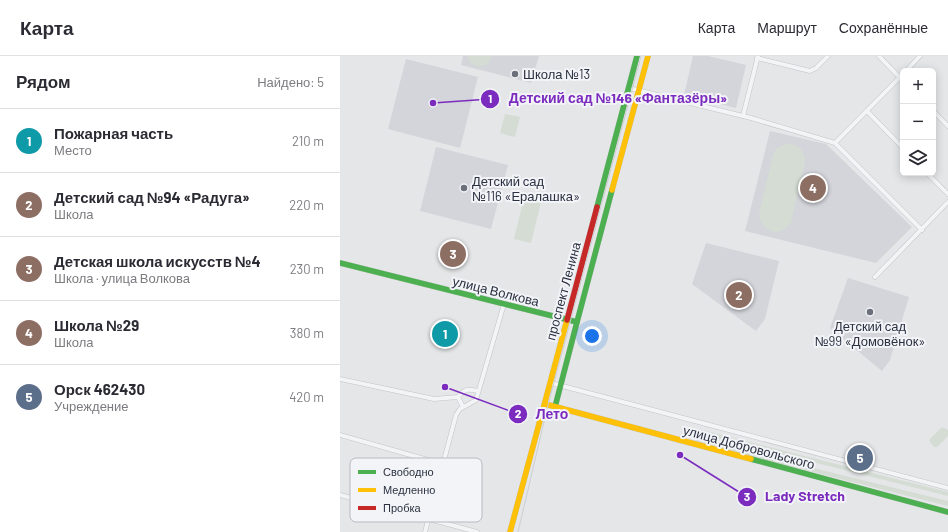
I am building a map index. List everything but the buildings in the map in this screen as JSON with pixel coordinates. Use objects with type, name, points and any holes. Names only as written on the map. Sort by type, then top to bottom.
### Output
[{"type":"main road","name":"проспект Ленина","points":[[510,532],[637,56]]},
{"type":"main road","name":"проспект Ленина","points":[[555,407],[648,56]]},
{"type":"main road","name":"улица Волкова","points":[[340,263],[577,322]]},
{"type":"main road","name":"улица Добровольского","points":[[545,404],[948,512]]},
{"type":"street","points":[[743,116],[758,57],[810,71],[816,68],[828,56]]},
{"type":"street","points":[[879,56],[900,79]]},
{"type":"street","points":[[909,68],[920,56]]},
{"type":"street","points":[[835,143],[900,81]]},
{"type":"street","points":[[629,88],[743,116],[835,143],[922,230]]},
{"type":"street","points":[[867,111],[900,145]]},
{"type":"street","points":[[936,114],[948,126]]},
{"type":"street","points":[[620,120],[630,123]]},
{"type":"street","points":[[931,176],[948,194]]},
{"type":"street","points":[[875,277],[948,202]]},
{"type":"street","points":[[596,212],[606,214]]},
{"type":"street","points":[[582,264],[592,268]]},
{"type":"street","points":[[444,458],[456,415],[460,409],[476,400],[504,304]]},
{"type":"street","points":[[340,379],[434,399],[458,396],[463,390],[467,389],[478,391]]},
{"type":"street","name":"улица Добровольского","points":[[550,383],[948,488]]},
{"type":"street","points":[[458,396],[463,407]]},
{"type":"street","points":[[340,435],[421,458]]},
{"type":"street","points":[[340,495],[350,498]]},
{"type":"street","points":[[425,532],[427,522]]},
{"type":"street","points":[[442,522],[476,532]]},
{"type":"shaded area","name":"Школа №13","points":[[463,56],[539,56],[531,83],[461,65]]},
{"type":"shaded area","points":[[467,56],[492,56],[488,64],[485,66],[475,66],[470,62]]},
{"type":"shaded area","points":[[693,56],[708,56],[746,65],[736,108],[684,95]]},
{"type":"shaded area","points":[[406,59],[478,77],[460,148],[388,129]]},
{"type":"shaded area","points":[[505,114],[520,117],[515,137],[500,133]]},
{"type":"shaded area","points":[[770,131],[826,144],[912,227],[876,263],[745,231]]},
{"type":"shaded area","points":[[785,144],[800,148],[804,154],[805,162],[791,223],[782,231],[776,232],[767,229],[763,225],[759,214],[773,154],[777,148]]},
{"type":"shaded area","name":"Детский сад №116 «Ералашка»","points":[[436,147],[508,165],[491,229],[420,211]]},
{"type":"shaded area","points":[[524,198],[541,202],[531,243],[514,239]]},
{"type":"shaded area","points":[[706,243],[779,261],[765,319],[756,331],[692,284]]},
{"type":"shaded area","name":"Детский сад №99 «Домовёнок»","points":[[848,278],[909,297],[890,360],[882,371],[830,328]]},
{"type":"shaded area","points":[[942,427],[948,430],[948,436],[937,447],[934,447],[929,440]]},
{"type":"shaded area","points":[[698,429],[948,492],[948,496],[697,433]]},
{"type":"shaded area","points":[[695,439],[948,501],[948,506],[694,442]]},
{"type":"tram line","points":[[518,532],[548,405],[641,56]]},
{"type":"traffic: fast","points":[[597,207],[637,56]]},
{"type":"traffic: fast","points":[[340,263],[577,322],[612,190]]},
{"type":"traffic: fast","points":[[555,407],[577,322]]},
{"type":"traffic: fast","points":[[751,459],[948,512]]},
{"type":"traffic: slow","points":[[612,190],[648,56]]},
{"type":"traffic: slow","points":[[510,532],[567,320]]},
{"type":"traffic: slow","points":[[545,404],[751,459]]},
{"type":"traffic: jam","points":[[567,320],[597,207]]},
{"type":"place","name":"Школа №13","points":[[515,74]]},
{"type":"place","name":"Детский сад №146 «Фантазёры»","points":[[433,103]]},
{"type":"place","name":"Детский сад №116 «Ералашка»","points":[[464,188]]},
{"type":"place","name":"Школа №29","points":[[813,188]]},
{"type":"place","name":"Детская школа искусств №4","points":[[453,254]]},
{"type":"place","name":"Детский сад №94 «Радуга»","points":[[739,295]]},
{"type":"place","name":"Детский сад №99 «Домовёнок»","points":[[870,312]]},
{"type":"place","name":"Пожарная часть","points":[[445,334]]},
{"type":"place","name":"Лето","points":[[445,387]]},
{"type":"place","name":"Lady Stretch","points":[[680,455]]},
{"type":"place","name":"Орск 462430","points":[[860,458]]}]
